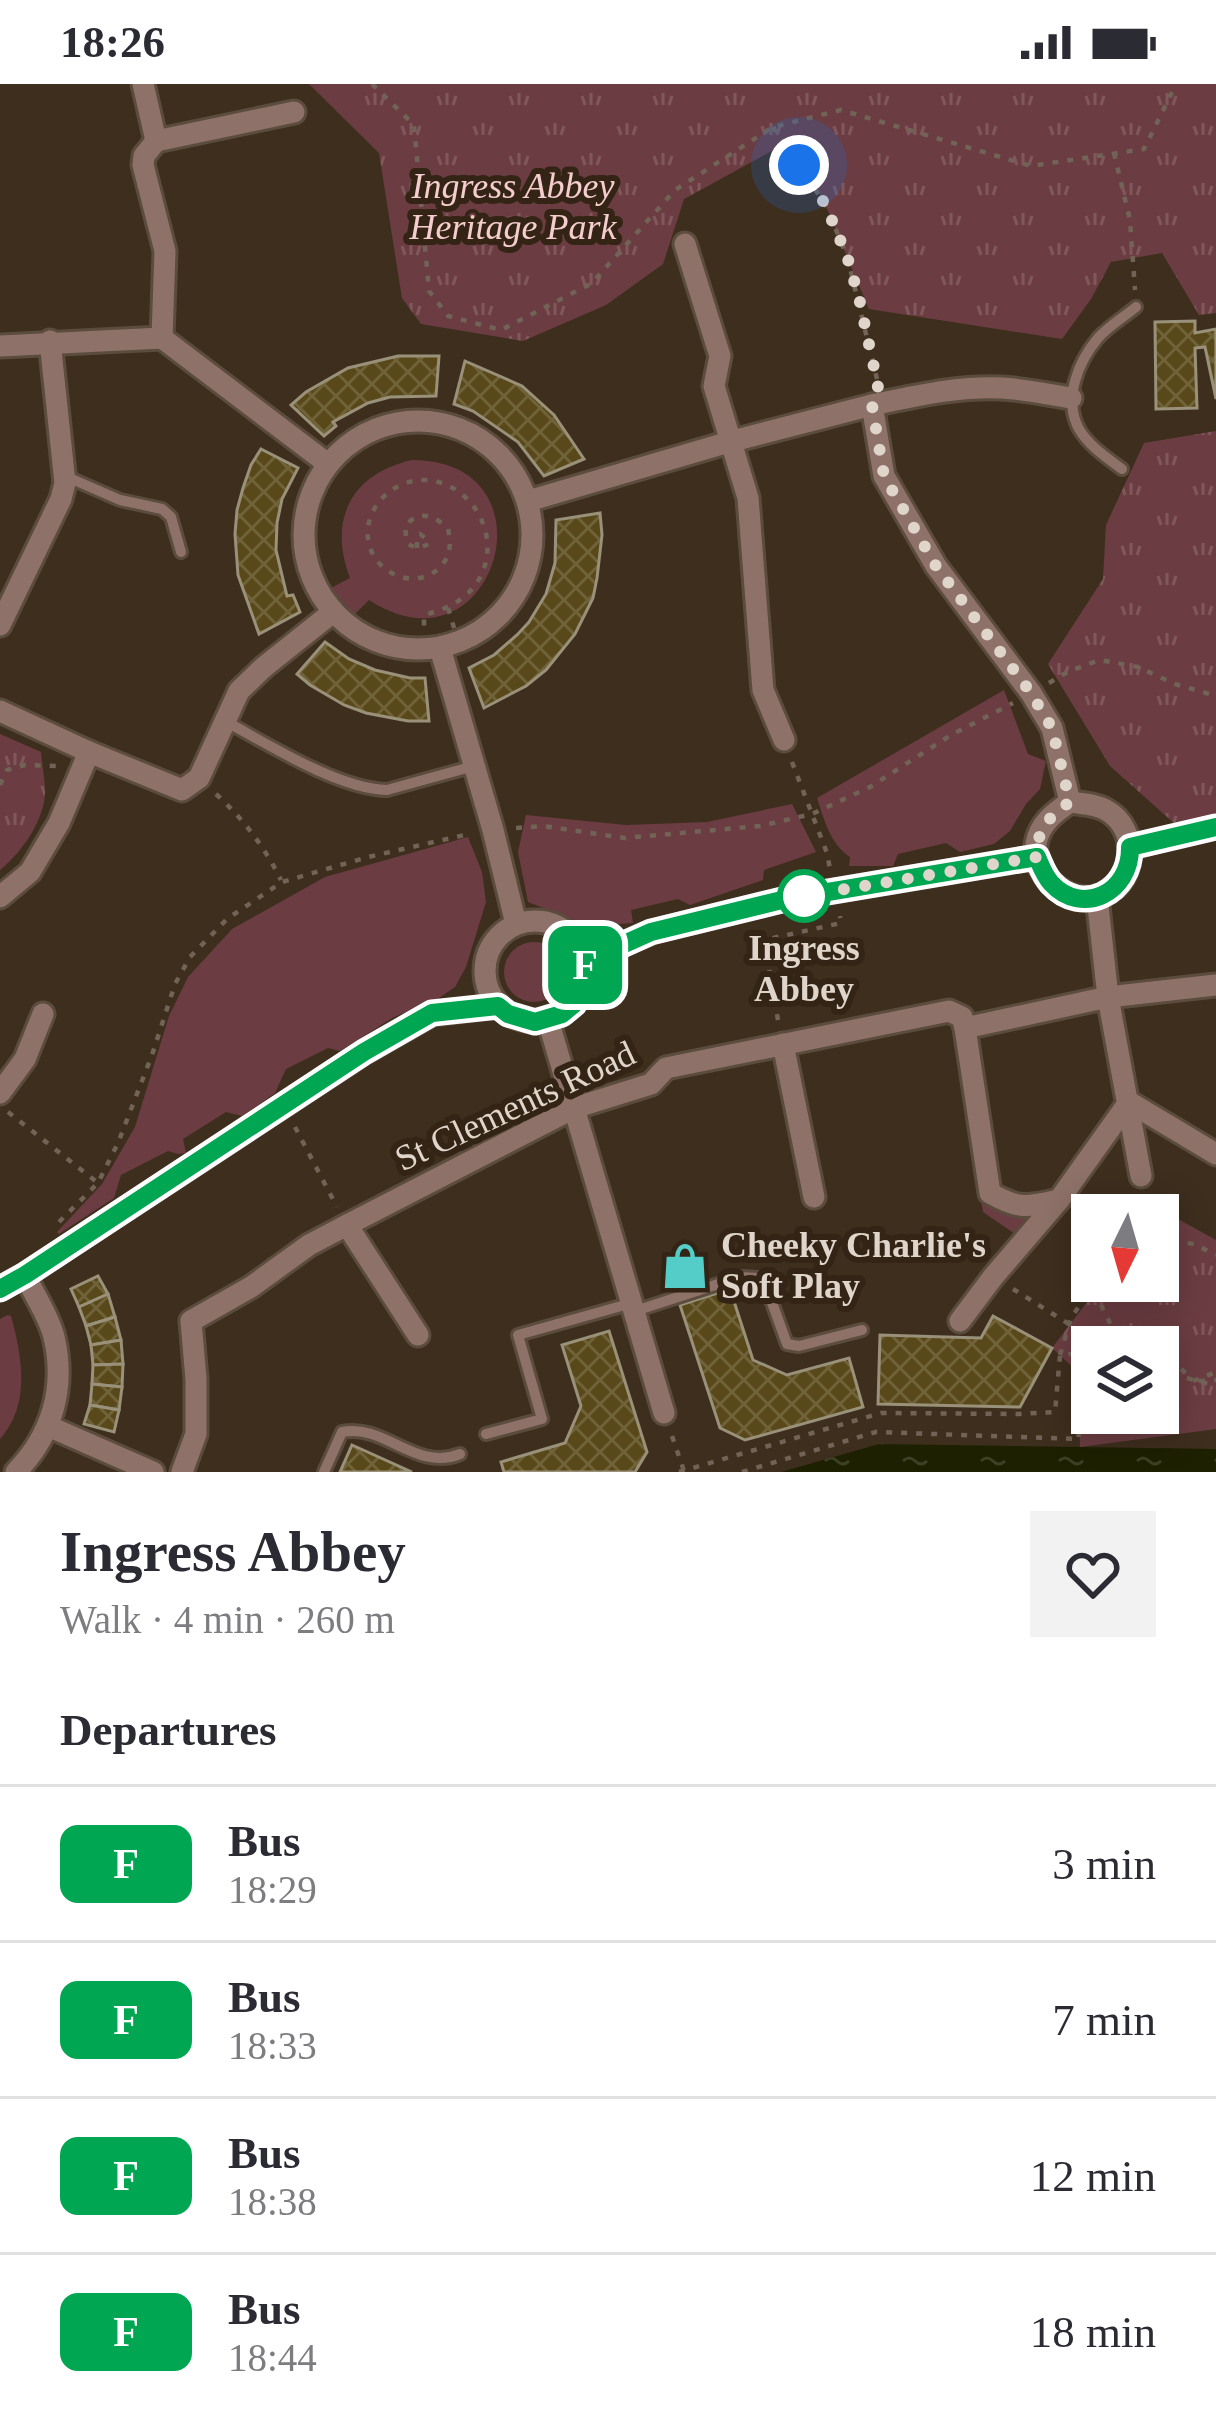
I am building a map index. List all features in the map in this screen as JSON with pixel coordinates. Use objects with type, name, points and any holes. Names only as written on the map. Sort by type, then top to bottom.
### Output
[{"type":"street","points":[[142,84],[156,141],[143,162],[165,251],[161,338]]},
{"type":"street","points":[[156,141],[294,112]]},
{"type":"street","points":[[685,244],[720,356],[714,386],[748,498],[763,690],[784,740]]},
{"type":"street","points":[[0,346],[161,338],[328,464]]},
{"type":"street","points":[[0,625],[61,500],[65,476],[50,341]]},
{"type":"street","points":[[528,500],[729,442],[934,391],[1011,388],[1071,398]]},
{"type":"street","points":[[872,405],[884,476],[936,566],[1052,728],[1070,802]]},
{"type":"street","points":[[421,420],[456,427],[488,443],[512,469],[528,500],[533,535],[528,569],[513,601],[489,625],[441,646],[398,648],[350,627],[333,612],[310,576],[303,537],[309,498],[328,464],[354,440],[386,425],[421,420]]},
{"type":"street","points":[[0,711],[85,762],[182,790],[199,778],[238,693],[333,612]]},
{"type":"street","points":[[441,646],[516,925]]},
{"type":"street","points":[[0,897],[30,872],[59,824],[85,762]]},
{"type":"street","points":[[1070,802],[1110,812],[1120,822],[1130,847],[1126,875],[1116,889],[1097,897],[1080,898],[1054,887],[1037,857],[1036,841],[1043,825],[1070,802]]},
{"type":"street","points":[[1130,847],[1216,827]]},
{"type":"street","points":[[584,962],[651,932],[786,899],[1037,857]]},
{"type":"street","points":[[1097,897],[1108,997],[1142,1176]]},
{"type":"street","points":[[530,921],[559,927],[571,936],[584,962],[585,976],[574,1004],[548,1020],[521,1019],[498,1006],[489,992],[486,960],[492,945],[516,925],[530,921]]},
{"type":"street","points":[[1060,1200],[1028,1207],[1011,1205],[990,1193],[965,1028],[1108,997],[1216,985]]},
{"type":"street","points":[[16,1472],[48,1426],[59,1386],[54,1335],[25,1275],[364,1052],[432,1013],[498,1006]]},
{"type":"street","name":"St Clements Road","points":[[182,1472],[196,1434],[191,1321],[251,1287],[309,1245],[574,1108],[651,1084],[666,1068],[949,1010],[962,1017],[965,1028]]},
{"type":"street","points":[[0,1093],[25,1059],[43,1014]]},
{"type":"street","points":[[548,1020],[664,1413]]},
{"type":"street","points":[[783,1044],[814,1197]]},
{"type":"street","points":[[1129,1102],[1216,1154]]},
{"type":"street","points":[[960,1322],[992,1276],[1060,1200],[1129,1102]]},
{"type":"street","points":[[347,1225],[418,1335]]},
{"type":"street","points":[[48,1426],[153,1472]]},
{"type":"lane","points":[[1122,469],[1078,428],[1071,398],[1091,348],[1136,307]]},
{"type":"lane","points":[[65,476],[120,500],[162,509],[171,517],[181,552]]},
{"type":"lane","points":[[224,720],[338,778],[372,790],[474,766]]},
{"type":"lane","points":[[0,1289],[25,1275]]},
{"type":"lane","points":[[486,1434],[542,1419],[518,1335],[740,1277],[758,1278],[787,1343],[800,1346],[862,1330]]},
{"type":"lane","points":[[324,1472],[342,1432],[349,1430],[428,1460],[446,1461],[460,1454]]},
{"type":"path","points":[[372,84],[414,125],[429,291],[448,316],[501,330],[592,283],[675,190],[773,127],[841,110],[1030,166],[1144,149],[1176,84]]},
{"type":"path","points":[[773,127],[825,204],[847,256],[878,386],[872,405]]},
{"type":"path","points":[[1114,153],[1130,220],[1136,307]]},
{"type":"path","points":[[417,548],[404,535],[409,520],[434,517],[448,529],[450,553],[442,566],[418,579],[404,579],[383,567],[368,544],[370,519],[384,495],[422,480],[466,495],[477,508],[487,536],[484,566],[472,589],[448,608],[424,615],[441,646]]},
{"type":"path","points":[[441,646],[448,608]]},
{"type":"path","points":[[1042,687],[1100,660],[1138,667],[1216,696]]},
{"type":"path","points":[[513,828],[543,826],[625,838],[760,826],[812,814],[871,787],[951,735],[1012,704]]},
{"type":"path","points":[[0,784],[7,770],[25,765],[85,762]]},
{"type":"path","points":[[199,778],[244,819],[282,882]]},
{"type":"path","points":[[52,1229],[98,1183],[118,1143],[175,984],[190,957],[227,919],[282,882],[368,856],[468,834]]},
{"type":"path","points":[[0,1106],[98,1183]]},
{"type":"path","points":[[284,1106],[347,1225]]},
{"type":"path","points":[[1179,1242],[1216,1255]]},
{"type":"path","points":[[992,1276],[1069,1324]]},
{"type":"path","points":[[664,1413],[681,1471],[881,1413],[1055,1412],[1060,1355],[1069,1324],[1083,1302]]},
{"type":"path","points":[[1060,1355],[1071,1354]]},
{"type":"path","points":[[1179,1366],[1193,1381]]},
{"type":"path","points":[[1179,1377],[1216,1379]]},
{"type":"path","points":[[742,1472],[876,1432],[1079,1439],[1078,1434]]},
{"type":"green space","name":"Ingress Abbey Heritage Park","points":[[309,84],[1216,84],[1216,313],[1199,315],[1162,253],[1111,262],[1062,339],[869,309],[825,204],[790,141],[684,199],[663,264],[606,305],[523,341],[421,324],[402,298],[379,153]]},
{"type":"green space","points":[[1216,431],[1216,814],[1175,824],[1110,766],[1048,664],[1103,579],[1106,525],[1144,443]]},
{"type":"green space","points":[[412,460],[458,469],[485,493],[497,526],[493,561],[477,592],[450,613],[413,618],[369,600],[354,615],[331,588],[350,578],[344,557],[344,519],[359,488],[373,476]]},
{"type":"green space","points":[[1004,690],[1028,754],[1046,761],[1040,789],[1010,831],[994,844],[960,852],[946,843],[898,854],[893,866],[849,866],[850,857],[833,838],[817,798]]},
{"type":"green space","points":[[0,734],[41,752],[45,793],[30,836],[0,870]]},
{"type":"green space","points":[[792,804],[816,852],[764,870],[763,880],[690,905],[678,899],[631,910],[633,923],[589,926],[528,902],[518,852],[526,815],[626,825],[707,822]]},
{"type":"green space","points":[[468,837],[482,872],[486,902],[455,987],[340,1051],[328,1048],[286,1069],[275,1093],[242,1116],[226,1112],[183,1139],[186,1153],[168,1151],[121,1175],[114,1198],[57,1232],[102,1184],[135,1127],[169,1016],[188,977],[232,929],[325,877]]},
{"type":"green space","points":[[534,942],[555,951],[564,972],[555,993],[534,1002],[513,993],[504,972],[513,951]]},
{"type":"green space","points":[[983,1195],[1037,1209],[1034,1222],[1024,1219],[1032,1226],[1021,1238],[983,1212]]},
{"type":"green space","points":[[1179,1220],[1216,1240],[1216,1429],[1179,1434],[1179,1326],[1071,1326],[1071,1365],[1052,1348],[1087,1302],[1179,1302]]},
{"type":"green space","points":[[7,1315],[15,1332],[21,1380],[16,1411],[0,1439],[0,1319]]},
{"type":"green space","points":[[1079,1434],[1178,1434],[1080,1447]]},
{"type":"water","points":[[879,1444],[1216,1449],[1216,1472],[781,1472]]},
{"type":"building","points":[[1195,321],[1195,333],[1216,329],[1216,399],[1205,347],[1195,348],[1197,408],[1156,409],[1155,322]]},
{"type":"building","points":[[398,356],[439,356],[436,396],[390,397],[368,403],[333,422],[336,426],[324,436],[291,405],[348,368]]},
{"type":"building","points":[[465,361],[522,386],[554,415],[584,459],[544,476],[518,442],[473,411],[454,404]]},
{"type":"building","points":[[261,449],[298,468],[282,499],[276,550],[287,596],[293,595],[300,612],[259,634],[238,575],[235,534],[243,488]]},
{"type":"building","points":[[600,513],[602,535],[593,598],[575,634],[546,670],[484,708],[469,668],[517,635],[546,594],[555,563],[556,520]]},
{"type":"building","points":[[325,642],[375,670],[425,678],[429,721],[366,713],[310,685],[297,674]]},
{"type":"building","points":[[98,1276],[108,1294],[79,1307],[71,1289]]},
{"type":"building","points":[[730,1289],[753,1360],[787,1375],[849,1358],[863,1407],[745,1440],[720,1428],[680,1305]]},
{"type":"building","points":[[108,1294],[115,1317],[86,1326],[79,1307]]},
{"type":"building","points":[[993,1316],[1052,1348],[1020,1407],[878,1404],[880,1335],[981,1338]]},
{"type":"building","points":[[115,1317],[121,1340],[91,1345],[86,1326]]},
{"type":"building","points":[[609,1331],[647,1452],[635,1472],[504,1472],[501,1462],[565,1443],[581,1406],[562,1345]]},
{"type":"building","points":[[121,1340],[123,1364],[93,1365],[91,1345]]},
{"type":"building","points":[[123,1364],[122,1387],[92,1384],[93,1365]]},
{"type":"building","points":[[92,1384],[122,1387],[119,1410],[90,1405]]},
{"type":"building","points":[[90,1405],[119,1410],[114,1432],[84,1424]]},
{"type":"building","points":[[352,1445],[412,1472],[340,1472]]},
{"type":"bus line","name":"F","points":[[0,1289],[364,1052],[432,1013],[498,1006],[521,1019],[548,1020],[574,1004],[585,976],[584,962],[651,932],[786,899],[969,866],[1037,857],[1054,887],[1080,898],[1097,897],[1116,889],[1126,875],[1130,847],[1216,827]]},
{"type":"place","name":"Ingress Abbey","points":[[804,896]]},
{"type":"place","name":"Cheeky Charlie's Soft Play","points":[[685,1266]]},
{"type":"route","points":[[799,165],[825,204],[859,298],[878,386],[872,405],[884,476],[936,566],[1052,728],[1070,802],[1043,825],[1036,841],[1037,857],[804,896]]}]
